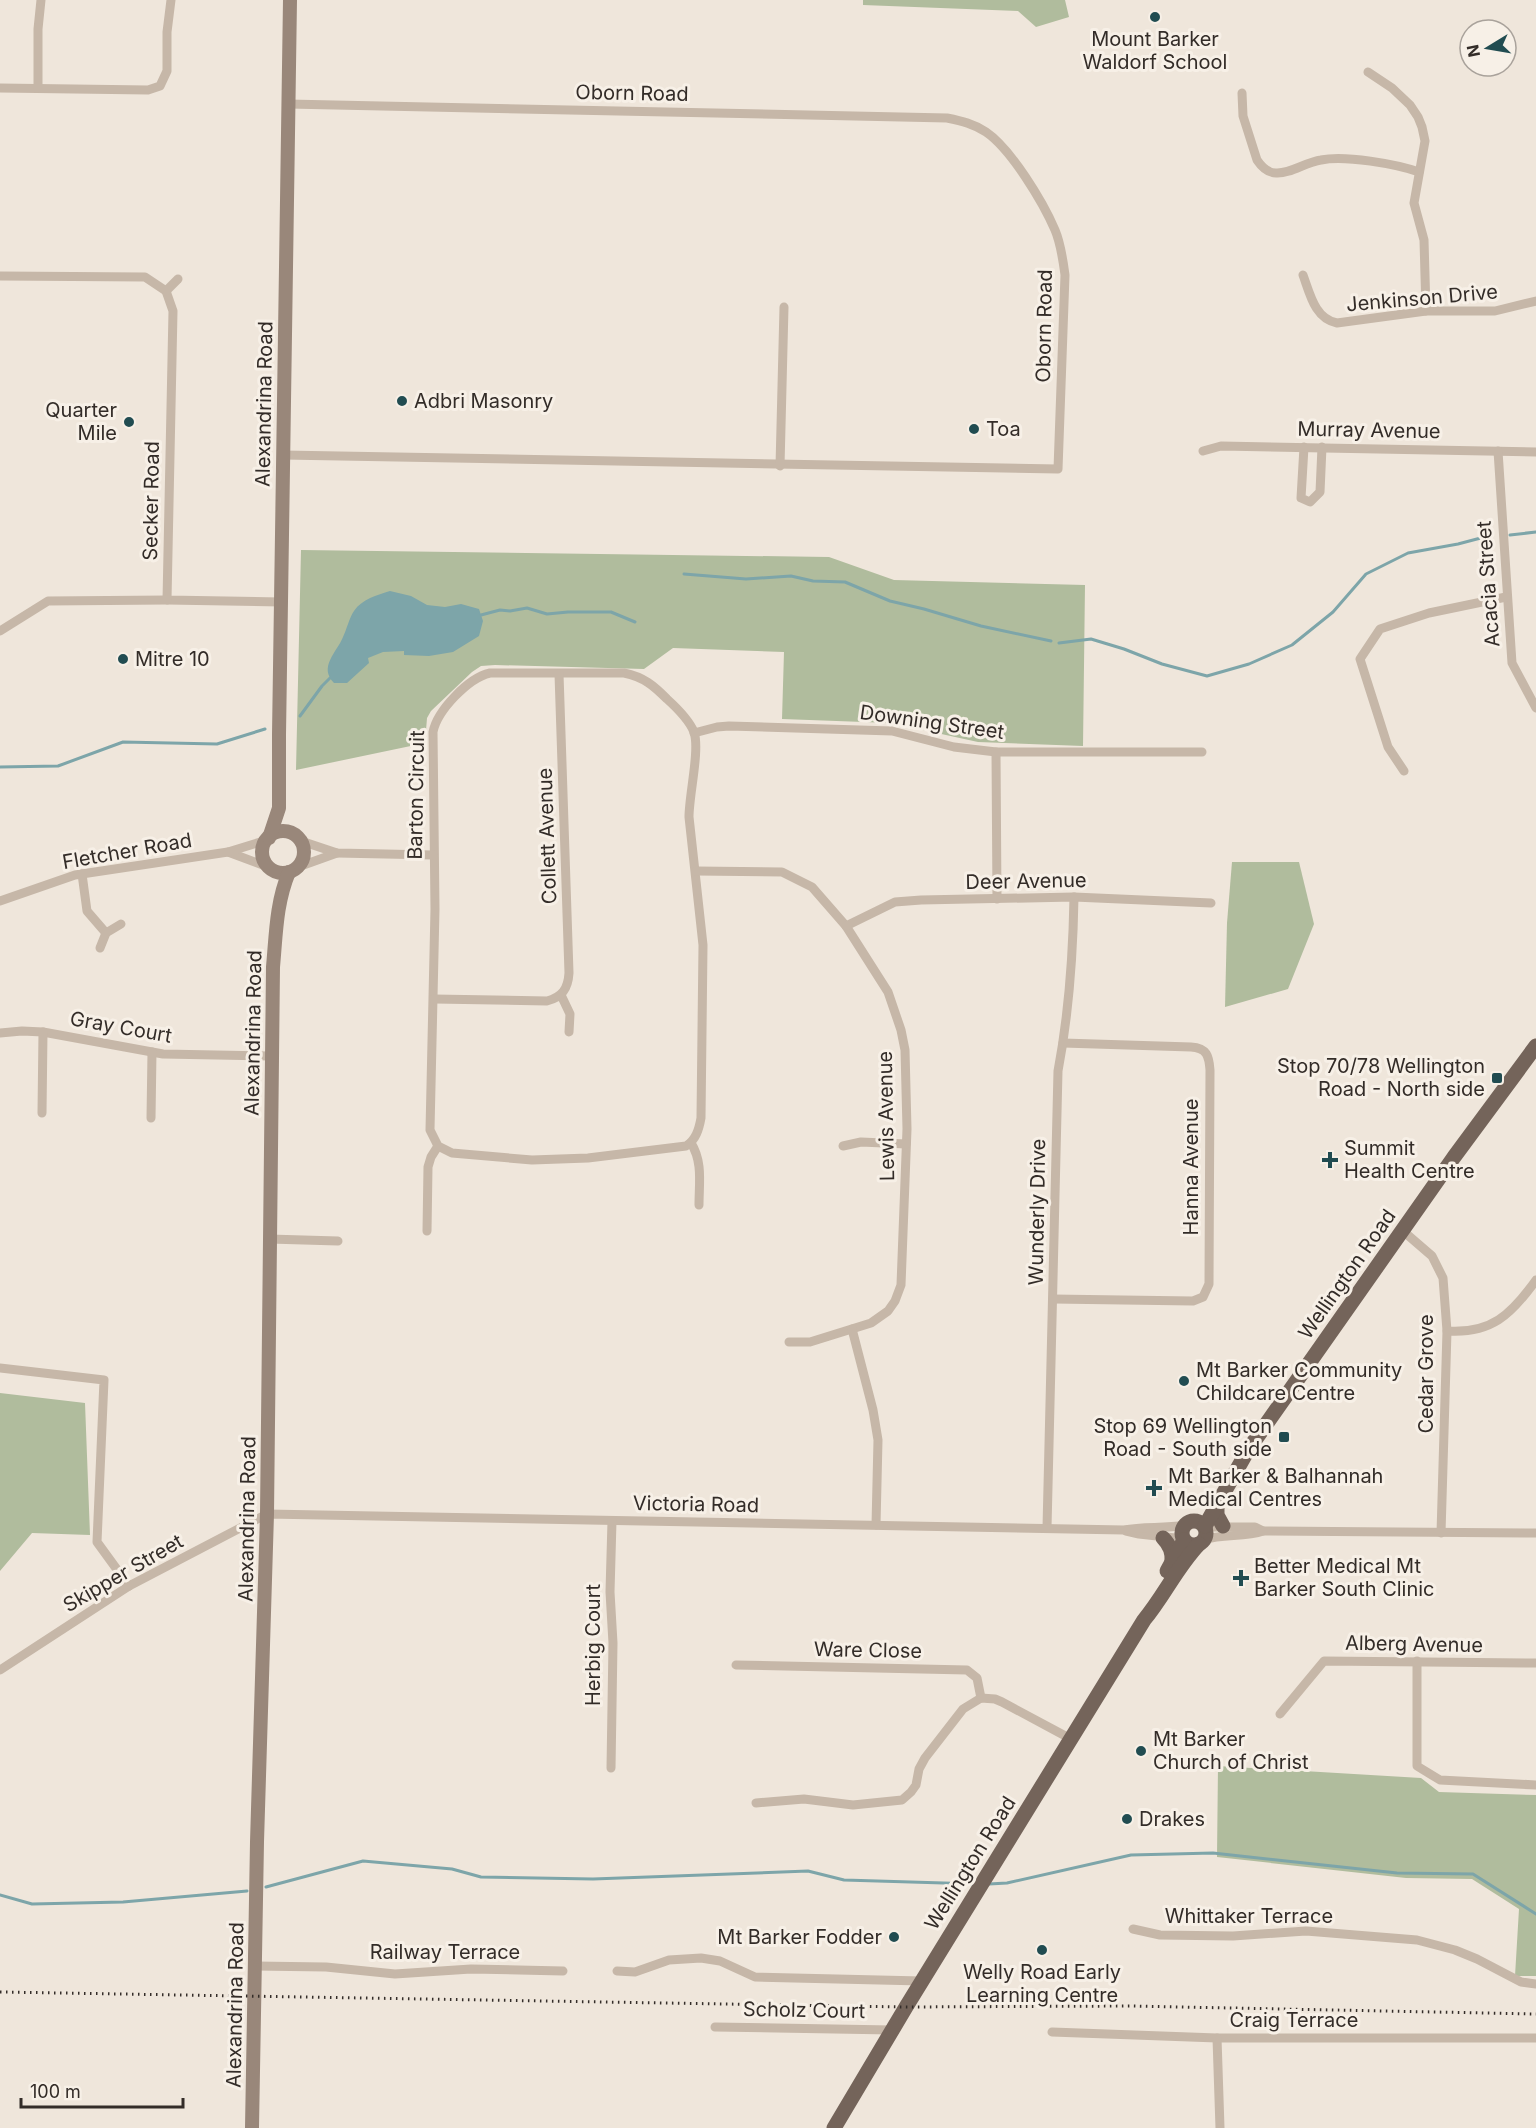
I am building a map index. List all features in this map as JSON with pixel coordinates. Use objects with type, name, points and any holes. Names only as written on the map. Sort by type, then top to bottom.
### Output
[{"type":"main road","name":"Alexandrina Road","points":[[268,839],[279,808],[290,0]]},
{"type":"main road","points":[[279,808],[298,839],[304,854],[294,870],[283,873],[270,868],[263,856],[264,845],[268,839],[279,832],[285,832],[298,839]]},
{"type":"main road","name":"Alexandrina Road","points":[[270,868],[276,886],[278,910]]},
{"type":"main road","name":"Alexandrina Road","points":[[252,2128],[267,1514],[273,967],[282,888],[294,870]]},
{"type":"main road","name":"Wellington Road","points":[[1144,1620],[1149,1604],[1172,1562],[1217,1506],[1236,1469],[1536,1046]]},
{"type":"main road","name":"Wellington Road","points":[[834,2128],[1144,1620],[1179,1567],[1195,1533],[1230,1473],[1236,1469]]},
{"type":"main road","points":[[1217,1506],[1217,1515],[1223,1526]]},
{"type":"main road","points":[[1163,1538],[1169,1545],[1172,1562]]},
{"type":"street","points":[[38,88],[38,28],[41,0]]},
{"type":"street","points":[[0,88],[148,90],[160,86],[166,71],[171,0]]},
{"type":"street","points":[[1368,72],[1392,88],[1410,105],[1419,117],[1425,141],[1414,203],[1424,240],[1426,311]]},
{"type":"street","points":[[1242,93],[1243,116],[1257,160],[1271,173],[1281,173],[1323,159],[1397,165],[1419,172]]},
{"type":"street","name":"Oborn Road","points":[[283,455],[780,466],[1058,469],[1065,275],[1055,231],[1033,189],[999,142],[971,123],[947,118],[288,104]]},
{"type":"street","name":"Jenkinson Drive","points":[[1303,275],[1312,300],[1322,316],[1328,321],[1337,323],[1426,311],[1494,311],[1536,301]]},
{"type":"street","points":[[0,276],[145,277],[166,291],[178,279]]},
{"type":"street","name":"Secker Road","points":[[166,291],[173,311],[167,600]]},
{"type":"street","points":[[780,466],[784,307]]},
{"type":"street","name":"Murray Avenue","points":[[1203,452],[1221,446],[1536,452]]},
{"type":"street","points":[[1304,447],[1301,498],[1310,502],[1320,492],[1322,447]]},
{"type":"street","name":"Acacia Street","points":[[1498,451],[1512,663],[1536,708]]},
{"type":"street","points":[[1404,771],[1388,747],[1360,659],[1380,629],[1428,613],[1506,597]]},
{"type":"street","points":[[0,631],[48,601],[281,602]]},
{"type":"street","name":"Barton Circuit","points":[[438,1146],[430,1130],[434,999],[433,732],[435,721],[469,685],[482,675],[624,673],[642,678],[652,684],[676,707],[694,733]]},
{"type":"street","name":"Collett Avenue","points":[[559,674],[569,973],[567,987],[561,996]]},
{"type":"street","name":"Downing Street","points":[[694,733],[729,726],[892,731],[954,747],[996,752],[1202,752]]},
{"type":"street","points":[[427,1231],[428,1167],[438,1146],[452,1153],[532,1160],[588,1158],[674,1148],[691,1143],[699,1129],[704,970],[689,807],[694,761],[694,733]]},
{"type":"street","points":[[996,752],[997,899]]},
{"type":"street","name":"Fletcher Road","points":[[0,901],[82,874],[228,852],[268,839]]},
{"type":"street","points":[[298,839],[337,853],[433,855]]},
{"type":"street","name":"Fletcher Road","points":[[228,852],[270,868]]},
{"type":"street","points":[[294,870],[337,853]]},
{"type":"street","name":"Lewis Avenue","points":[[696,871],[782,872],[812,888],[846,926],[888,992],[905,1050],[906,1144],[899,1294],[888,1311],[871,1323],[810,1342],[789,1342]]},
{"type":"street","points":[[82,874],[87,911],[106,933]]},
{"type":"street","name":"Deer Avenue","points":[[846,926],[895,902],[1074,897],[1211,903]]},
{"type":"street","name":"Wunderly Drive","points":[[1047,1528],[1058,1071],[1073,960],[1074,897]]},
{"type":"street","points":[[100,948],[106,933],[120,924]]},
{"type":"street","points":[[434,999],[547,1001],[561,996],[570,1014],[569,1032]]},
{"type":"street","name":"Gray Court","points":[[0,1034],[22,1031],[43,1032],[163,1054],[272,1056]]},
{"type":"street","points":[[42,1113],[43,1032]]},
{"type":"street","name":"Hanna Avenue","points":[[1053,1299],[1193,1301],[1203,1297],[1209,1284],[1210,1070],[1206,1051],[1200,1047],[1063,1043]]},
{"type":"street","points":[[151,1118],[152,1052]]},
{"type":"street","points":[[843,1146],[861,1142],[906,1144]]},
{"type":"street","points":[[691,1143],[698,1154],[699,1205]]},
{"type":"street","name":"Cedar Grove","points":[[1403,1231],[1432,1256],[1443,1278],[1447,1331],[1441,1533]]},
{"type":"street","points":[[269,1239],[338,1241]]},
{"type":"street","points":[[1447,1331],[1466,1332],[1490,1325],[1518,1305],[1536,1280]]},
{"type":"street","points":[[852,1329],[873,1410],[878,1440],[876,1525]]},
{"type":"street","points":[[0,1368],[104,1380],[97,1542],[129,1586]]},
{"type":"street","name":"Victoria Road","points":[[267,1514],[1124,1530],[1163,1538],[1223,1526],[1255,1527],[1263,1531]]},
{"type":"street","name":"Skipper Street","points":[[0,1670],[129,1586],[267,1514]]},
{"type":"street","name":"Herbig Court","points":[[611,1768],[612,1521]]},
{"type":"street","name":"Victoria Road","points":[[1124,1530],[1139,1527],[1162,1528],[1220,1535],[1254,1534],[1263,1531],[1536,1533]]},
{"type":"street","name":"Alberg Avenue","points":[[1280,1714],[1324,1661],[1536,1663]]},
{"type":"street","points":[[1417,1661],[1418,1766],[1440,1780],[1536,1785]]},
{"type":"street","name":"Ware Close","points":[[736,1665],[967,1670],[977,1678],[981,1698]]},
{"type":"street","points":[[756,1803],[804,1799],[852,1805],[902,1800],[916,1785],[919,1769],[925,1758],[963,1709],[981,1698],[1002,1701],[1071,1739]]},
{"type":"street","name":"Whittaker Terrace","points":[[1133,1929],[1160,1935],[1233,1936],[1306,1931],[1417,1940],[1455,1950],[1521,1982],[1536,1984]]},
{"type":"street","points":[[617,1971],[635,1971],[669,1960],[694,1958],[720,1961],[755,1977],[922,1981]]},
{"type":"street","name":"Railway Terrace","points":[[255,1966],[326,1967],[395,1974],[471,1969],[563,1971]]},
{"type":"street","name":"Scholz Court","points":[[715,2027],[892,2030]]},
{"type":"street","name":"Craig Terrace","points":[[1052,2032],[1217,2038],[1536,2038]]},
{"type":"street","points":[[1217,2038],[1220,2128]]},
{"type":"green space","points":[[863,0],[1065,0],[1069,17],[1036,27],[1018,11],[863,5]]},
{"type":"green space","points":[[301,550],[829,557],[894,580],[1085,585],[1083,746],[978,742],[891,723],[782,719],[784,652],[673,648],[644,669],[481,666],[431,711],[427,718],[425,743],[296,770]]},
{"type":"green space","points":[[1232,862],[1299,862],[1314,924],[1288,989],[1225,1007],[1227,923]]},
{"type":"green space","points":[[0,1393],[85,1403],[90,1535],[32,1533],[0,1571]]},
{"type":"green space","points":[[1218,1766],[1421,1778],[1439,1792],[1536,1795],[1536,1976],[1515,1976],[1519,1909],[1472,1879],[1406,1878],[1217,1857]]},
{"type":"water","points":[[390,591],[411,596],[427,605],[445,607],[461,604],[479,609],[483,621],[479,636],[453,652],[429,656],[404,655],[404,651],[383,652],[368,658],[369,663],[347,683],[334,683],[328,671],[328,665],[352,614],[365,600]]},
{"type":"waterway","points":[[1510,535],[1536,532]]},
{"type":"waterway","points":[[1059,643],[1091,639],[1162,664],[1207,676],[1249,664],[1292,645],[1333,612],[1366,574],[1408,553],[1492,535]]},
{"type":"waterway","points":[[684,574],[746,579],[791,576],[813,581],[845,582],[890,601],[981,626],[1051,641]]},
{"type":"waterway","points":[[481,615],[500,610],[527,608],[547,614],[611,612],[635,622]]},
{"type":"waterway","points":[[300,716],[330,678]]},
{"type":"waterway","points":[[0,767],[58,766],[123,742],[217,744],[265,729]]},
{"type":"waterway","points":[[989,1884],[1007,1883],[1131,1855],[1213,1853],[1397,1873],[1473,1874],[1536,1914]]},
{"type":"waterway","points":[[266,1887],[363,1861],[452,1869],[481,1877],[593,1879],[808,1871],[844,1880],[977,1884]]},
{"type":"waterway","points":[[0,1895],[32,1904],[123,1902],[247,1891]]},
{"type":"railway","points":[[0,1992],[906,2007],[1130,2006],[1536,2014]]},
{"type":"place","name":"Mount Barker Waldorf School","points":[[1155,17]]},
{"type":"place","name":"Adbri Masonry","points":[[402,401]]},
{"type":"place","name":"Quarter Mile","points":[[129,422]]},
{"type":"place","name":"Toa","points":[[974,429]]},
{"type":"place","name":"Mitre 10","points":[[123,659]]},
{"type":"place","name":"Stop 70/78 Wellington Road - North side","points":[[1497,1078]]},
{"type":"place","name":"Summit Health Centre","points":[[1330,1160]]},
{"type":"place","name":"Mt Barker Community Childcare Centre","points":[[1184,1381]]},
{"type":"place","name":"Stop 69 Wellington Road - South side","points":[[1284,1437]]},
{"type":"place","name":"Mt Barker & Balhannah Medical Centres","points":[[1154,1488]]},
{"type":"place","name":"Better Medical Mt Barker South Clinic","points":[[1241,1578]]},
{"type":"place","name":"Mt Barker Church of Christ","points":[[1141,1751]]},
{"type":"place","name":"Drakes","points":[[1127,1819]]},
{"type":"place","name":"Mt Barker Fodder","points":[[894,1937]]},
{"type":"place","name":"Welly Road Early Learning Centre","points":[[1042,1950]]}]
